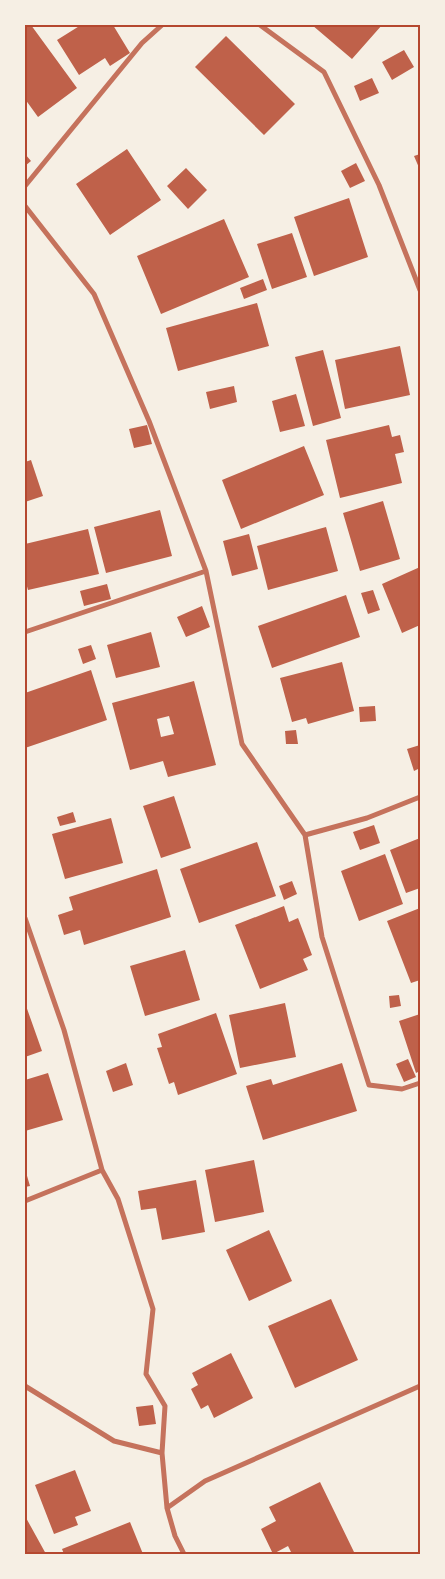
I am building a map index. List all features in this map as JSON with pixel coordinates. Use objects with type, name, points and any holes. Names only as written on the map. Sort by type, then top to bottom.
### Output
[{"type":"street","points":[[25,186],[142,43],[162,25]]},
{"type":"street","points":[[260,25],[324,72],[379,185],[420,290]]},
{"type":"street","points":[[25,206],[94,294],[150,421],[206,571],[242,744],[305,835],[322,937],[369,1086],[402,1089],[420,1083]]},
{"type":"street","points":[[25,632],[206,571]]},
{"type":"street","points":[[305,835],[367,818],[420,797]]},
{"type":"street","points":[[25,918],[64,1030],[102,1170],[118,1200],[153,1309],[146,1374],[165,1406],[162,1453],[167,1508],[175,1536],[184,1554]]},
{"type":"street","points":[[25,1201],[102,1170]]},
{"type":"street","points":[[25,1386],[114,1441],[162,1453]]},
{"type":"street","points":[[167,1508],[205,1481],[420,1386]]},
{"type":"building","points":[[25,25],[31,25],[77,88],[38,117],[25,99]]},
{"type":"building","points":[[81,25],[113,25],[130,53],[110,66],[105,58],[79,75],[57,40]]},
{"type":"building","points":[[312,25],[382,25],[352,59]]},
{"type":"building","points":[[226,36],[295,104],[264,135],[195,67]]},
{"type":"building","points":[[404,50],[414,67],[392,80],[382,62]]},
{"type":"building","points":[[372,78],[379,93],[360,101],[354,86]]},
{"type":"building","points":[[127,149],[161,200],[110,235],[76,184]]},
{"type":"building","points":[[25,154],[31,161],[25,166]]},
{"type":"building","points":[[420,154],[420,170],[414,156]]},
{"type":"building","points":[[356,163],[365,181],[350,188],[341,171]]},
{"type":"building","points":[[186,168],[207,190],[188,209],[167,186]]},
{"type":"building","points":[[349,198],[368,257],[314,276],[294,217]]},
{"type":"building","points":[[224,219],[249,277],[161,314],[137,256]]},
{"type":"building","points":[[292,233],[307,277],[272,289],[257,244]]},
{"type":"building","points":[[263,279],[267,290],[244,299],[240,288]]},
{"type":"building","points":[[257,303],[269,346],[178,371],[166,328]]},
{"type":"building","points":[[400,346],[410,395],[345,409],[335,360]]},
{"type":"building","points":[[323,350],[341,418],[313,426],[295,357]]},
{"type":"building","points":[[234,386],[237,402],[210,409],[206,392]]},
{"type":"building","points":[[296,394],[305,426],[280,432],[272,401]]},
{"type":"building","points":[[147,425],[152,444],[134,448],[129,429]]},
{"type":"building","points":[[389,425],[392,437],[400,435],[404,452],[395,454],[402,483],[340,498],[326,440]]},
{"type":"building","points":[[304,446],[324,495],[241,529],[222,480]]},
{"type":"building","points":[[31,460],[43,496],[25,502],[25,462]]},
{"type":"building","points":[[383,501],[400,559],[360,571],[343,513]]},
{"type":"building","points":[[160,510],[172,556],[106,573],[94,527]]},
{"type":"building","points":[[326,527],[338,571],[268,590],[257,546]]},
{"type":"building","points":[[88,529],[99,574],[28,590],[25,579],[25,544]]},
{"type":"building","points":[[249,534],[258,569],[232,576],[223,541]]},
{"type":"building","points":[[420,567],[420,625],[402,633],[382,584]]},
{"type":"building","points":[[107,584],[111,599],[84,606],[80,591]]},
{"type":"building","points":[[373,590],[380,610],[368,614],[361,593]]},
{"type":"building","points":[[346,595],[360,637],[272,668],[258,626]]},
{"type":"building","points":[[202,606],[210,627],[186,637],[177,617]]},
{"type":"building","points":[[151,632],[160,667],[116,678],[107,645]]},
{"type":"building","points":[[91,645],[96,659],[83,664],[78,649]]},
{"type":"building","points":[[342,662],[354,711],[308,724],[306,718],[292,722],[280,678]]},
{"type":"building","points":[[91,670],[107,720],[25,748],[25,693]]},
{"type":"building","points":[[194,681],[216,765],[168,777],[163,761],[130,770],[112,703]],"holes":[[[169,716],[174,734],[161,737],[157,719]]]},
{"type":"building","points":[[375,706],[376,721],[360,722],[359,707]]},
{"type":"building","points":[[296,730],[298,744],[286,744],[285,731]]},
{"type":"building","points":[[420,745],[420,768],[414,771],[407,749]]},
{"type":"building","points":[[174,796],[191,848],[161,858],[143,806]]},
{"type":"building","points":[[73,812],[76,822],[60,826],[57,817]]},
{"type":"building","points":[[111,818],[123,863],[65,879],[52,834]]},
{"type":"building","points":[[374,825],[380,843],[360,850],[353,832]]},
{"type":"building","points":[[420,838],[420,888],[406,893],[390,850]]},
{"type":"building","points":[[257,842],[276,896],[199,923],[180,869]]},
{"type":"building","points":[[385,854],[403,904],[359,921],[341,871]]},
{"type":"building","points":[[157,869],[171,917],[84,945],[80,930],[64,935],[58,915],[73,910],[69,897]]},
{"type":"building","points":[[292,881],[297,894],[284,900],[279,886]]},
{"type":"building","points":[[284,906],[289,922],[298,918],[312,955],[303,959],[308,970],[260,989],[235,925]]},
{"type":"building","points":[[420,908],[420,980],[411,983],[387,921]]},
{"type":"building","points":[[185,950],[200,1000],[145,1016],[130,966]]},
{"type":"building","points":[[399,995],[401,1006],[390,1008],[389,996]]},
{"type":"building","points":[[25,1003],[42,1051],[25,1057]]},
{"type":"building","points":[[285,1003],[296,1057],[240,1068],[229,1015]]},
{"type":"building","points":[[216,1013],[237,1074],[178,1095],[174,1082],[169,1084],[157,1048],[162,1047],[158,1034]]},
{"type":"building","points":[[420,1014],[420,1071],[416,1073],[399,1021]]},
{"type":"building","points":[[408,1059],[416,1077],[404,1082],[396,1064]]},
{"type":"building","points":[[126,1063],[133,1085],[113,1092],[106,1071]]},
{"type":"building","points":[[342,1063],[357,1111],[263,1140],[246,1086],[271,1079],[273,1085]]},
{"type":"building","points":[[48,1073],[63,1120],[25,1131],[25,1080]]},
{"type":"building","points":[[254,1160],[264,1212],[215,1222],[205,1170]]},
{"type":"building","points":[[25,1169],[30,1186],[25,1187]]},
{"type":"building","points":[[196,1180],[205,1232],[162,1240],[156,1208],[141,1210],[138,1191]]},
{"type":"building","points":[[269,1230],[292,1281],[249,1301],[226,1250]]},
{"type":"building","points":[[331,1299],[358,1360],[295,1388],[268,1326]]},
{"type":"building","points":[[231,1353],[253,1398],[214,1418],[208,1405],[201,1409],[191,1389],[198,1385],[192,1373]]},
{"type":"building","points":[[153,1405],[156,1424],[139,1426],[136,1407]]},
{"type":"building","points":[[75,1470],[91,1511],[75,1517],[78,1525],[54,1534],[35,1485]]},
{"type":"building","points":[[320,1482],[354,1552],[350,1554],[292,1554],[288,1546],[273,1554],[261,1529],[276,1521],[269,1507]]},
{"type":"building","points":[[25,1516],[46,1554],[25,1554]]},
{"type":"building","points":[[130,1522],[143,1554],[64,1554],[62,1549]]}]
